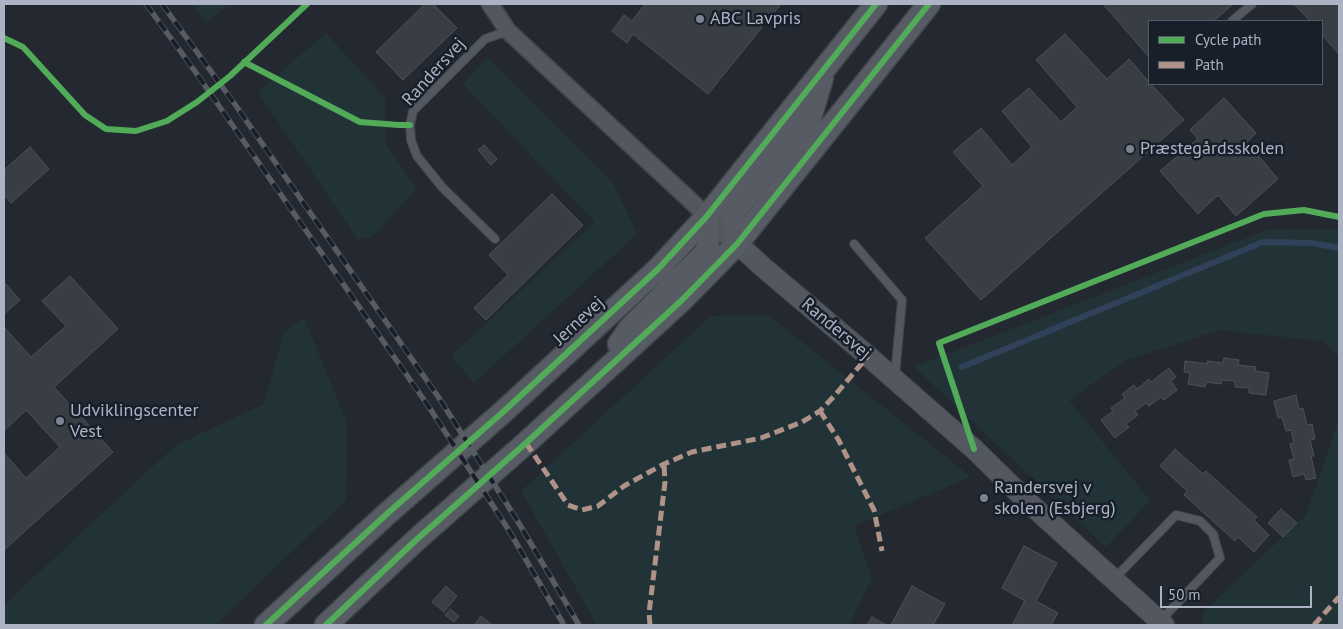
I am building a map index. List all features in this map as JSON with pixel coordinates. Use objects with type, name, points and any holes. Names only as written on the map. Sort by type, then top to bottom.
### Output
[{"type":"main road","name":"Jernevej","points":[[266,625],[389,512],[503,412],[658,269],[706,216],[876,4]]},
{"type":"main road","points":[[326,625],[415,541],[681,301],[738,244],[929,4]]},
{"type":"main road","points":[[738,244],[733,213],[810,118],[825,67]]},
{"type":"main road","points":[[599,376],[630,328],[708,250],[706,216]]},
{"type":"street","name":"Randersvej","points":[[490,4],[508,31],[706,216],[770,274],[974,449],[1028,502],[1162,623]]},
{"type":"lane","points":[[1233,20],[1252,4]]},
{"type":"lane","name":"Randersvej","points":[[495,239],[442,187],[417,156],[411,140],[410,125],[413,112],[485,39],[508,31]]},
{"type":"lane","points":[[854,244],[902,300],[895,380]]},
{"type":"lane","points":[[1114,579],[1176,516],[1200,521],[1213,534],[1220,558],[1162,623]]},
{"type":"shaded area","points":[[192,4],[229,4],[206,23]]},
{"type":"shaded area","points":[[326,33],[385,98],[386,145],[417,189],[372,237],[358,240],[258,92]]},
{"type":"shaded area","points":[[487,57],[613,183],[637,234],[474,383],[451,356],[595,222],[463,84]]},
{"type":"shaded area","points":[[1269,229],[1339,229],[1339,357],[1322,341],[1219,330],[1125,361],[1069,400],[1150,501],[1106,547],[914,367]]},
{"type":"shaded area","points":[[768,315],[971,477],[854,526],[872,578],[849,625],[597,625],[521,491],[711,316]]},
{"type":"shaded area","points":[[304,318],[347,423],[346,500],[215,625],[4,625],[4,608],[6,603],[176,445],[264,404],[284,332]]},
{"type":"shaded area","points":[[1339,420],[1339,625],[1202,625],[1203,612],[1306,515]]},
{"type":"building","points":[[425,4],[433,4],[457,28],[403,80],[376,52]]},
{"type":"building","points":[[645,4],[781,4],[708,94],[633,34],[627,43],[612,31],[624,15],[632,21]]},
{"type":"building","points":[[1103,4],[1233,4],[1215,20],[1148,20],[1148,56]]},
{"type":"building","points":[[1294,4],[1339,4],[1339,54],[1323,36],[1323,20],[1309,20]]},
{"type":"building","points":[[1065,34],[1107,79],[1129,59],[1148,81],[1148,85],[1152,85],[1184,120],[981,300],[925,238],[983,186],[953,152],[981,128],[1012,165],[1032,147],[1002,111],[1029,88],[1061,122],[1077,107],[1036,60]]},
{"type":"building","points":[[1224,98],[1256,133],[1247,142],[1278,179],[1236,216],[1218,195],[1198,214],[1160,171],[1198,139],[1190,130]]},
{"type":"building","points":[[484,145],[497,159],[491,165],[478,150]]},
{"type":"building","points":[[30,147],[49,169],[11,203],[4,195],[4,170]]},
{"type":"building","points":[[552,194],[583,225],[486,320],[474,308],[508,275],[489,255]]},
{"type":"building","name":"Udviklingscenter Vest","points":[[70,276],[118,329],[54,387],[113,452],[4,550],[4,453],[26,478],[60,447],[26,410],[4,431],[4,327],[31,357],[66,326],[42,301]]},
{"type":"building","points":[[4,282],[20,300],[4,314]]},
{"type":"building","points":[[1224,358],[1239,360],[1238,365],[1256,367],[1255,371],[1269,373],[1266,395],[1249,393],[1249,388],[1235,387],[1235,381],[1222,380],[1221,384],[1206,382],[1205,387],[1188,384],[1190,373],[1184,372],[1185,361],[1207,364],[1207,361],[1223,363]]},
{"type":"building","points":[[1169,368],[1176,377],[1171,381],[1177,390],[1164,400],[1161,397],[1149,406],[1146,403],[1135,411],[1138,415],[1126,424],[1129,427],[1115,438],[1101,420],[1113,411],[1111,408],[1125,398],[1122,394],[1134,385],[1137,389],[1149,379],[1151,382]]},
{"type":"building","points":[[1296,395],[1299,409],[1303,408],[1307,425],[1312,424],[1315,439],[1310,440],[1314,456],[1311,456],[1316,478],[1306,480],[1304,474],[1293,477],[1289,460],[1294,459],[1290,444],[1294,443],[1291,430],[1286,431],[1282,417],[1278,418],[1274,401]]},
{"type":"building","points":[[1175,449],[1203,474],[1206,471],[1257,517],[1254,520],[1269,535],[1254,552],[1238,537],[1235,541],[1184,495],[1187,491],[1160,466]]},
{"type":"building","points":[[1281,509],[1297,523],[1283,537],[1268,523]]},
{"type":"building","points":[[1024,546],[1057,563],[1036,601],[1058,613],[1051,625],[1012,625],[1025,601],[1002,588]]},
{"type":"building","points":[[446,586],[457,596],[444,612],[432,602]]},
{"type":"building","points":[[912,586],[945,604],[933,625],[891,625]]},
{"type":"building","points":[[450,609],[459,616],[454,622],[445,615]]},
{"type":"building","points":[[481,616],[492,625],[474,625]]},
{"type":"building","points":[[872,617],[886,625],[867,625]]},
{"type":"waterway","points":[[962,367],[1263,242],[1312,243],[1339,248]]},
{"type":"railway","points":[[146,4],[429,407],[508,529],[564,625]]},
{"type":"railway","points":[[162,4],[234,103],[439,398],[517,520],[579,625]]},
{"type":"marked path","points":[[526,443],[568,505],[582,510],[598,506],[624,486],[664,464],[692,452],[761,438],[802,422],[820,411],[868,356]]},
{"type":"marked path","points":[[820,411],[838,439],[874,510],[882,551]]},
{"type":"marked path","points":[[650,625],[649,613],[665,482],[664,464]]},
{"type":"marked path","points":[[1314,625],[1339,597]]},
{"type":"cycle path","points":[[4,38],[23,47],[85,115],[106,129],[136,131],[167,121],[197,102],[230,76],[307,4]]},
{"type":"cycle path","points":[[266,625],[389,512],[503,412],[658,269],[707,216],[876,4]]},
{"type":"cycle path","points":[[326,625],[415,541],[526,443],[681,301],[737,244],[929,4]]},
{"type":"cycle path","points":[[244,62],[360,122],[410,125]]},
{"type":"cycle path","points":[[974,449],[939,343],[1264,214],[1304,210],[1339,217]]},
{"type":"place","name":"ABC Lavpris","points":[[700,19]]},
{"type":"place","name":"Præstegårdsskolen","points":[[1130,149]]},
{"type":"place","name":"Udviklingscenter Vest","points":[[60,421]]},
{"type":"place","name":"Randersvej v skolen (Esbjerg)","points":[[984,498]]}]
